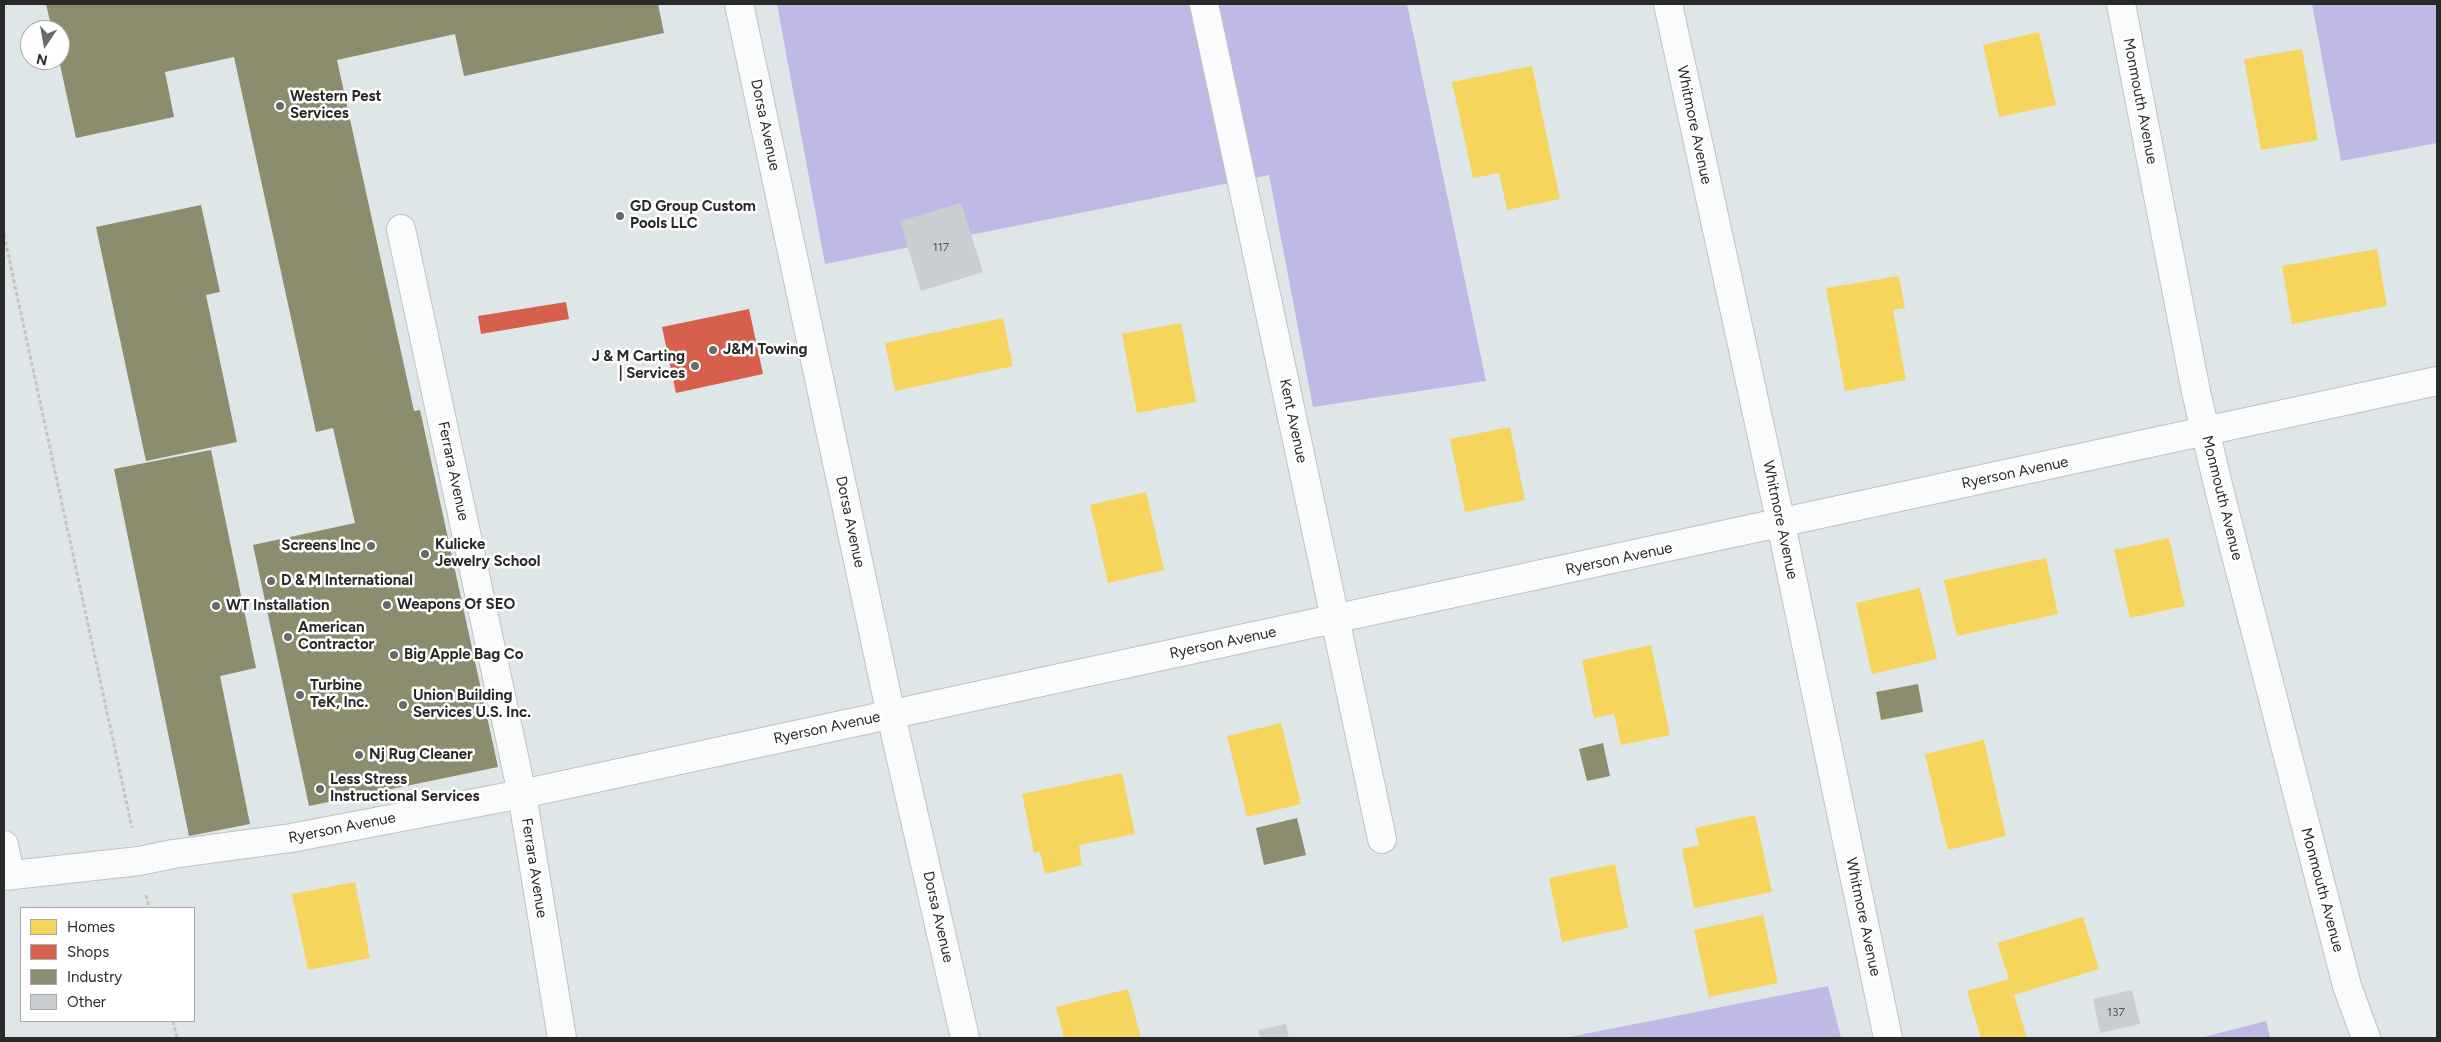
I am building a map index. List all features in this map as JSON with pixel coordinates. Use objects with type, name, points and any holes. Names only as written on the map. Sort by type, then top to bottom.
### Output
[{"type":"street","name":"Dorsa Avenue","points":[[739,4],[891,714],[965,1038]]},
{"type":"street","name":"Kent Avenue","points":[[1204,4],[1382,839]]},
{"type":"street","name":"Whitmore Avenue","points":[[1668,4],[1781,524],[1888,1038]]},
{"type":"street","name":"Monmouth Avenue","points":[[2121,4],[2196,392],[2347,986],[2366,1038]]},
{"type":"street","name":"Ferrara Avenue","points":[[401,229],[522,794],[562,1038]]},
{"type":"street","name":"Ryerson Avenue","points":[[7,876],[139,861],[173,854],[291,838],[522,794],[2437,381]]},
{"type":"street","points":[[4,845],[7,876]]},
{"type":"path","points":[[4,235],[149,907]]},
{"type":"path","points":[[173,1022],[177,1038]]},
{"type":"shaded area","points":[[777,4],[1407,4],[1486,381],[1313,407],[1269,175],[825,264]]},
{"type":"shaded area","points":[[2312,4],[2437,4],[2437,143],[2341,161]]},
{"type":"shaded area","points":[[1828,986],[1841,1038],[1564,1038]]},
{"type":"shaded area","points":[[2266,1021],[2270,1038],[2200,1038]]},
{"type":"building: Homes","points":[[2039,32],[2056,105],[1999,117],[1983,45]]},
{"type":"building: Homes","points":[[2302,49],[2318,140],[2261,150],[2244,59]]},
{"type":"building: Homes","points":[[1532,66],[1560,199],[1507,210],[1499,173],[1473,178],[1452,82]]},
{"type":"building: Homes","points":[[2377,249],[2387,306],[2292,324],[2282,266]]},
{"type":"building: Homes","points":[[1899,276],[1905,308],[1893,310],[1906,380],[1845,391],[1826,288]]},
{"type":"building: Homes","points":[[1003,318],[1013,366],[895,391],[885,343]]},
{"type":"building: Homes","points":[[1181,323],[1196,402],[1137,413],[1122,334]]},
{"type":"building: Homes","points":[[1510,427],[1525,500],[1465,512],[1450,439]]},
{"type":"building: Homes","points":[[1146,492],[1164,570],[1108,583],[1090,505]]},
{"type":"building: Homes","points":[[2169,538],[2185,606],[2130,618],[2114,550]]},
{"type":"building: Homes","points":[[2046,558],[2058,614],[1957,636],[1944,580]]},
{"type":"building: Homes","points":[[1920,588],[1937,659],[1872,674],[1856,603]]},
{"type":"building: Homes","points":[[1651,645],[1670,735],[1621,745],[1614,714],[1594,718],[1582,660]]},
{"type":"building: Homes","points":[[1281,723],[1301,804],[1247,817],[1227,736]]},
{"type":"building: Homes","points":[[1984,740],[2006,836],[1948,850],[1925,754]]},
{"type":"building: Homes","points":[[1122,773],[1135,834],[1079,845],[1082,865],[1045,874],[1040,852],[1034,853],[1022,794]]},
{"type":"building: Homes","points":[[1755,815],[1772,892],[1694,908],[1682,849],[1699,845],[1695,828]]},
{"type":"building: Homes","points":[[1615,864],[1628,928],[1562,942],[1549,878]]},
{"type":"building: Homes","points":[[355,882],[370,958],[308,970],[292,894]]},
{"type":"building: Homes","points":[[1763,915],[1778,983],[1709,997],[1694,930]]},
{"type":"building: Homes","points":[[2083,917],[2099,969],[2014,995],[2027,1038],[1981,1038],[1967,991],[2009,979],[1997,943]]},
{"type":"building: Homes","points":[[1128,989],[1141,1038],[1064,1038],[1056,1007]]},
{"type":"building: Shops","points":[[566,302],[569,319],[481,334],[478,316]]},
{"type":"building: Shops","name":"J&M Towing","points":[[749,309],[763,374],[676,393],[662,327]]},
{"type":"building: Industry","points":[[46,4],[658,4],[664,33],[464,76],[455,34],[337,60],[414,411],[420,410],[498,767],[309,806],[253,545],[355,523],[333,428],[316,432],[234,57],[165,72],[174,117],[76,138],[61,70],[70,70],[70,20],[50,20]]},
{"type":"building: Industry","points":[[201,205],[220,292],[206,295],[237,442],[146,461],[96,227]]},
{"type":"building: Industry","points":[[211,450],[256,668],[220,676],[250,824],[189,836],[114,469]]},
{"type":"building: Industry","points":[[1918,684],[1923,712],[1881,720],[1876,692]]},
{"type":"building: Industry","points":[[1603,743],[1610,776],[1587,781],[1579,749]]},
{"type":"building: Industry","points":[[1297,818],[1306,855],[1264,865],[1256,828]]},
{"type":"building: Other","points":[[961,203],[983,272],[921,291],[900,221]]},
{"type":"building: Other","points":[[2132,990],[2140,1024],[2100,1033],[2093,999]]},
{"type":"building: Other","points":[[1286,1024],[1289,1038],[1260,1038],[1258,1030]]},
{"type":"place","name":"Western Pest Services","points":[[280,106]]},
{"type":"place","name":"GD Group Custom Pools LLC","points":[[620,216]]},
{"type":"place","name":"J&M Towing","points":[[713,350]]},
{"type":"place","name":"J & M Carting | Services","points":[[695,366]]},
{"type":"place","name":"Screens Inc","points":[[371,546]]},
{"type":"place","name":"Kulicke Jewelry School","points":[[425,554]]},
{"type":"place","name":"D & M International","points":[[271,581]]},
{"type":"place","name":"Weapons Of SEO","points":[[387,605]]},
{"type":"place","name":"WT Installation","points":[[216,606]]},
{"type":"place","name":"American Contractor","points":[[288,637]]},
{"type":"place","name":"Big Apple Bag Co","points":[[394,655]]},
{"type":"place","name":"Turbine TeK, Inc.","points":[[300,695]]},
{"type":"place","name":"Union Building Services U.S. Inc.","points":[[403,705]]},
{"type":"place","name":"Nj Rug Cleaner","points":[[359,755]]},
{"type":"place","name":"Less Stress Instructional Services","points":[[320,789]]}]
